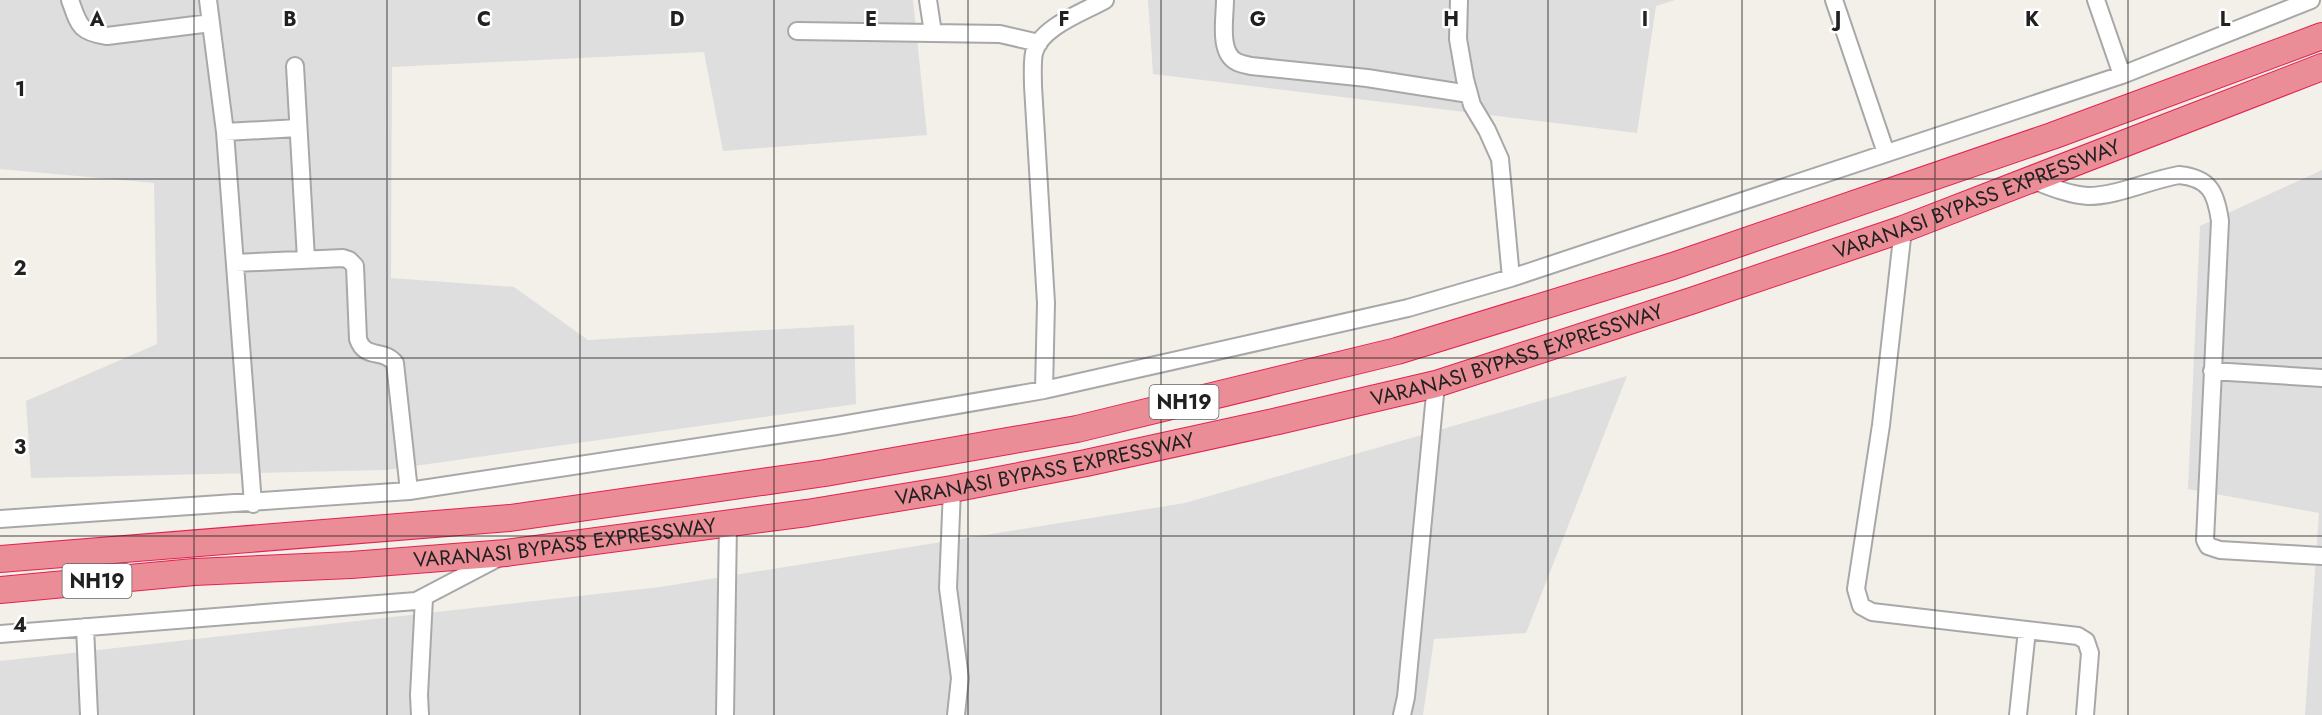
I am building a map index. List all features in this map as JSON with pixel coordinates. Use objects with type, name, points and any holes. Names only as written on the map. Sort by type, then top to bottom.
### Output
[{"type":"highway","name":"VARANASI BYPASS EXPRESSWAY","points":[[0,559],[510,518],[825,473],[1077,429],[1397,351],[1673,266],[2052,136],[2322,36]]},
{"type":"highway","name":"VARANASI BYPASS EXPRESSWAY","points":[[0,590],[194,572],[351,565],[507,553],[728,524],[952,489],[1086,463],[1436,384],[1903,229],[2322,67]]},
{"type":"street","points":[[70,0],[82,29],[90,34],[107,36],[211,23]]},
{"type":"street","points":[[208,0],[225,132],[252,504]]},
{"type":"street","points":[[928,0],[933,33]]},
{"type":"street","points":[[1044,390],[1046,303],[1033,86],[1034,53],[1039,43],[1065,21],[1105,0]]},
{"type":"street","points":[[1225,0],[1225,46],[1229,55],[1236,62],[1251,66],[1367,78],[1469,94]]},
{"type":"street","points":[[1459,0],[1458,39],[1469,94],[1472,105],[1487,130],[1500,159],[1511,278]]},
{"type":"street","points":[[1834,0],[1886,153]]},
{"type":"street","points":[[2096,0],[2122,75]]},
{"type":"street","points":[[0,519],[252,504],[409,491],[824,428],[1044,390],[1408,308],[1511,278],[2122,75],[2311,0]]},
{"type":"street","points":[[797,31],[1000,34],[1039,43]]},
{"type":"street","points":[[295,66],[306,259]]},
{"type":"street","points":[[225,132],[298,128]]},
{"type":"street","points":[[2029,179],[2087,196],[2179,175],[2192,176],[2210,188],[2215,196],[2220,221],[2205,540],[2208,546],[2220,550],[2322,556]]},
{"type":"street","points":[[1903,229],[1881,425],[1856,589],[1861,606],[1872,612],[2078,636],[2086,641],[2091,653],[2085,715]]},
{"type":"street","points":[[235,263],[343,258],[355,266],[358,339],[366,351],[391,358],[395,363],[409,491]]},
{"type":"street","points":[[2212,371],[2322,378]]},
{"type":"street","points":[[1402,715],[1406,697],[1436,384]]},
{"type":"street","points":[[952,489],[948,588],[960,678],[957,715]]},
{"type":"street","points":[[724,715],[728,524]]},
{"type":"street","points":[[0,634],[416,601],[507,553]]},
{"type":"street","points":[[420,715],[418,695],[424,598]]},
{"type":"street","points":[[85,627],[89,715]]},
{"type":"street","points":[[2018,715],[2027,630]]},
{"type":"shaded area","points":[[0,0],[913,0],[927,135],[723,151],[704,52],[392,67],[391,278],[514,287],[588,340],[854,325],[856,404],[386,470],[31,478],[26,401],[157,344],[154,183],[0,169]]},
{"type":"shaded area","points":[[1148,0],[1675,0],[1656,6],[1637,133],[1153,74]]},
{"type":"shaded area","points":[[2322,170],[2322,715],[2305,715],[2319,513],[2188,489],[2200,226]]},
{"type":"shaded area","points":[[1627,376],[1526,633],[1434,639],[1423,715],[0,715],[0,661],[660,587],[1185,503]]}]
